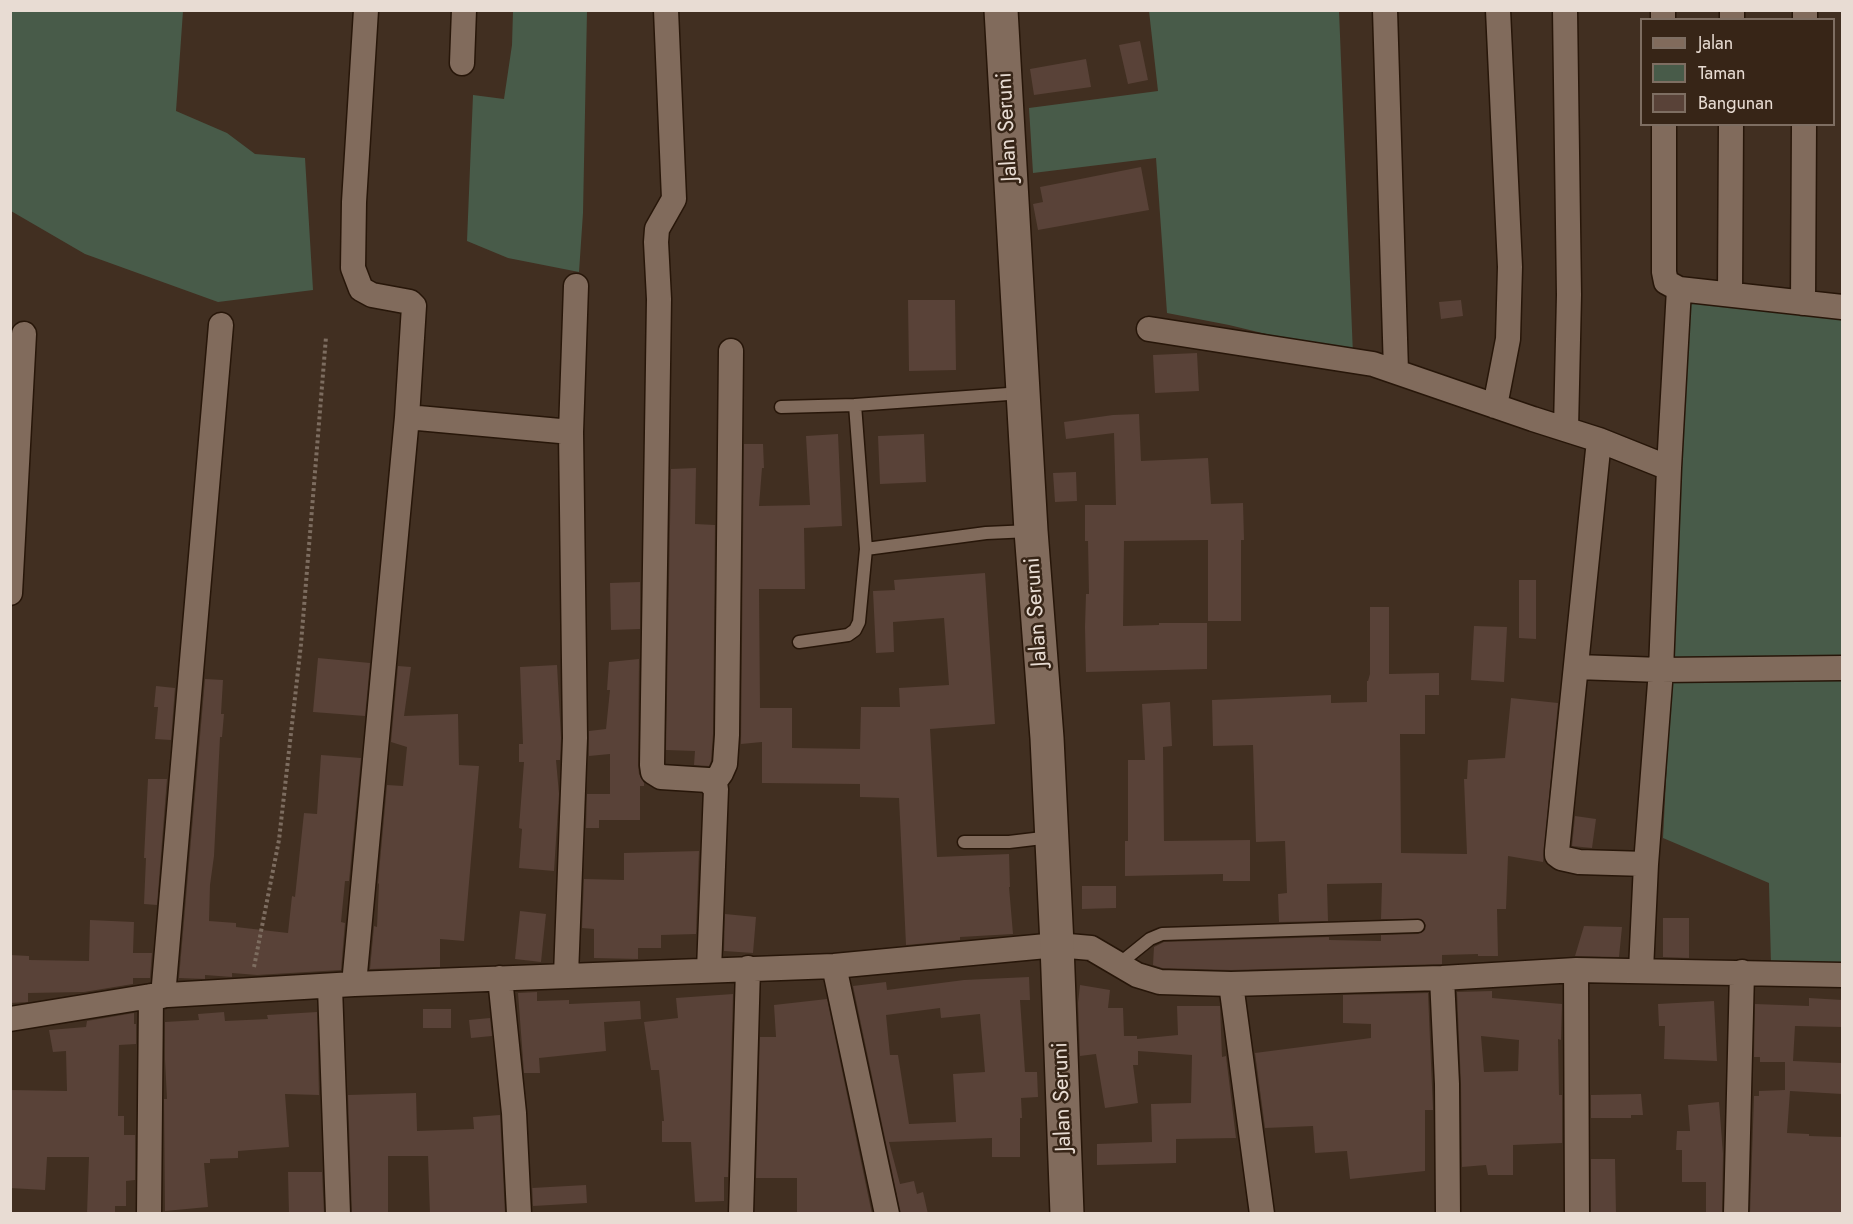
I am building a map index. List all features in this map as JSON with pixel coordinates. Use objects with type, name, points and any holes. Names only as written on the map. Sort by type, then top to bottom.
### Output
[{"type":"main road","name":"Jalan Seruni","points":[[1001,10],[1016,386],[1009,532],[1047,738],[1029,839],[1058,945],[1067,1214]]},
{"type":"street","points":[[354,984],[407,417],[414,306],[410,302],[372,295],[361,288],[353,268],[354,202],[366,10]]},
{"type":"street","points":[[462,63],[464,10]]},
{"type":"street","points":[[666,10],[674,199],[657,229],[656,242],[659,299],[652,765],[653,772],[661,777],[708,780],[716,789],[709,970]]},
{"type":"street","points":[[1385,10],[1396,371]]},
{"type":"street","points":[[1495,406],[1508,339],[1510,267],[1498,10]]},
{"type":"street","points":[[1565,10],[1569,295],[1566,429]]},
{"type":"street","points":[[1664,126],[1664,272],[1666,282],[1679,290],[1842,307]]},
{"type":"street","points":[[1730,294],[1731,126]]},
{"type":"street","points":[[1803,303],[1804,126]]},
{"type":"street","points":[[566,975],[575,738],[571,432],[576,286]]},
{"type":"street","points":[[1641,970],[1646,864],[1661,670],[1679,290]]},
{"type":"street","points":[[149,1214],[157,996],[221,325]]},
{"type":"street","points":[[1149,329],[1373,364],[1599,440],[1669,468]]},
{"type":"street","points":[[10,593],[24,334]]},
{"type":"street","points":[[713,784],[721,774],[724,764],[727,735],[731,351]]},
{"type":"street","points":[[407,417],[571,432]]},
{"type":"street","points":[[1599,440],[1557,855],[1566,860],[1579,862],[1646,864]]},
{"type":"street","points":[[1577,667],[1661,670],[1842,668]]},
{"type":"street","points":[[10,1019],[157,996],[354,984],[834,966],[1058,945],[1091,948],[1137,975],[1155,981],[1231,984],[1442,978],[1576,970],[1842,975]]},
{"type":"street","points":[[834,966],[887,1214]]},
{"type":"street","points":[[741,1214],[748,968]]},
{"type":"street","points":[[1576,970],[1577,1214]]},
{"type":"street","points":[[1736,1214],[1742,972]]},
{"type":"street","points":[[500,978],[514,1113],[519,1214]]},
{"type":"street","points":[[1442,978],[1447,1084],[1448,1214]]},
{"type":"street","points":[[1231,984],[1262,1214]]},
{"type":"street","points":[[330,987],[338,1214]]},
{"type":"lane","points":[[781,407],[855,405],[981,396],[1016,386]]},
{"type":"lane","points":[[799,642],[848,635],[855,630],[859,622],[866,549],[855,405]]},
{"type":"lane","points":[[866,549],[1009,532]]},
{"type":"lane","points":[[964,842],[1029,839]]},
{"type":"lane","points":[[1119,964],[1150,939],[1162,934],[1418,926]]},
{"type":"path","points":[[249,992],[279,840],[301,644],[326,337]]},
{"type":"green space","points":[[11,10],[183,11],[176,111],[227,133],[255,154],[305,158],[313,290],[218,302],[85,254],[11,211]]},
{"type":"green space","points":[[513,11],[587,11],[583,213],[579,272],[508,258],[467,241],[473,95],[504,99],[512,45]]},
{"type":"green space","points":[[1149,11],[1339,11],[1353,355],[1229,325],[1167,313],[1156,158],[1033,173],[1029,108],[1158,91]]},
{"type":"green space","points":[[1691,290],[1842,312],[1842,968],[1771,965],[1769,883],[1663,838]]},
{"type":"building","points":[[1140,41],[1148,80],[1128,84],[1119,45]]},
{"type":"building","points":[[1086,59],[1091,87],[1034,95],[1030,69]]},
{"type":"building","points":[[1141,167],[1149,210],[1038,230],[1033,204],[1043,202],[1040,187]]},
{"type":"building","points":[[908,300],[955,300],[956,370],[909,371]]},
{"type":"building","points":[[1461,300],[1463,316],[1441,319],[1439,302]]},
{"type":"building","points":[[1197,353],[1199,391],[1155,393],[1153,355]]},
{"type":"building","points":[[1139,414],[1141,461],[1208,458],[1211,504],[1243,503],[1241,621],[1208,621],[1208,540],[1124,541],[1123,626],[1207,623],[1207,669],[1086,672],[1086,594],[1089,594],[1085,505],[1116,505],[1114,433],[1066,439],[1064,422]]},
{"type":"building","points":[[838,434],[842,526],[804,528],[805,589],[759,589],[760,708],[792,708],[792,748],[860,749],[861,707],[900,707],[899,688],[949,685],[944,618],[893,622],[894,652],[876,653],[873,591],[895,590],[894,580],[985,573],[995,724],[930,729],[937,857],[1009,854],[1013,934],[960,937],[960,940],[906,945],[899,798],[860,797],[860,784],[762,783],[762,742],[741,744],[744,444],[763,444],[764,468],[762,468],[759,506],[810,505],[806,436]]},
{"type":"building","points":[[924,434],[926,482],[880,484],[878,436]]},
{"type":"building","points":[[696,468],[695,524],[715,525],[713,734],[709,766],[694,765],[695,751],[666,750],[671,469]]},
{"type":"building","points":[[1076,472],[1077,501],[1055,502],[1053,473]]},
{"type":"building","points":[[1519,580],[1536,580],[1536,639],[1519,638]]},
{"type":"building","points":[[640,582],[640,629],[611,630],[610,583]]},
{"type":"building","points":[[1370,607],[1389,607],[1389,674],[1439,673],[1439,695],[1425,695],[1425,734],[1400,734],[1401,853],[1467,854],[1464,779],[1467,779],[1468,760],[1505,758],[1511,698],[1558,703],[1543,862],[1508,856],[1506,909],[1497,909],[1498,956],[1442,955],[1442,964],[1231,970],[1162,968],[1153,965],[1154,947],[1164,942],[1329,937],[1329,940],[1381,941],[1381,935],[1418,934],[1425,930],[1426,925],[1421,919],[1381,919],[1382,883],[1327,884],[1328,921],[1279,922],[1278,894],[1287,893],[1285,841],[1256,842],[1253,745],[1213,746],[1212,700],[1331,695],[1331,703],[1367,702],[1367,681],[1370,674]]},
{"type":"building","points":[[1474,626],[1507,627],[1504,682],[1471,680]]},
{"type":"building","points":[[318,658],[370,663],[365,716],[313,712]]},
{"type":"building","points":[[639,659],[638,765],[639,774],[644,783],[644,786],[640,786],[640,820],[599,820],[599,828],[586,828],[587,794],[610,794],[610,754],[589,756],[589,731],[606,729],[610,690],[607,690],[609,662]]},
{"type":"building","points":[[557,665],[561,738],[560,760],[556,760],[559,794],[554,871],[519,868],[522,829],[519,828],[524,762],[519,762],[519,744],[523,744],[520,667]]},
{"type":"building","points":[[398,666],[411,667],[404,716],[458,714],[459,765],[479,766],[464,941],[440,939],[440,967],[370,969],[374,926],[377,927],[378,883],[387,785],[403,786],[407,747],[391,742]]},
{"type":"building","points":[[205,679],[223,680],[221,714],[224,714],[222,737],[220,737],[209,921],[236,923],[236,927],[288,933],[292,896],[295,897],[304,813],[317,814],[321,755],[361,758],[349,881],[345,881],[341,922],[345,923],[341,970],[257,975],[232,973],[232,977],[205,975],[205,979],[179,978]]},
{"type":"building","points":[[156,686],[175,688],[171,740],[155,739],[158,707],[154,707]]},
{"type":"building","points":[[1170,702],[1172,746],[1163,747],[1164,841],[1250,840],[1250,881],[1223,881],[1223,874],[1125,876],[1125,841],[1128,841],[1128,760],[1145,760],[1142,704]]},
{"type":"building","points":[[148,779],[167,779],[157,905],[144,904]]},
{"type":"building","points":[[1575,816],[1596,819],[1592,848],[1572,846]]},
{"type":"building","points":[[699,851],[696,934],[661,935],[661,948],[638,948],[638,959],[594,958],[594,929],[582,928],[584,879],[624,880],[624,853]]},
{"type":"building","points":[[1082,886],[1116,886],[1116,908],[1082,909]]},
{"type":"building","points":[[520,911],[546,914],[541,962],[515,959]]},
{"type":"building","points":[[725,914],[756,917],[753,953],[724,951]]},
{"type":"building","points":[[1663,918],[1689,918],[1689,958],[1663,957]]},
{"type":"building","points":[[90,920],[134,922],[133,953],[152,953],[150,978],[133,978],[133,984],[84,992],[28,993],[28,1002],[10,1003],[10,955],[29,956],[29,960],[89,961]]},
{"type":"building","points":[[1584,926],[1622,927],[1619,957],[1575,956]]},
{"type":"building","points":[[1029,977],[1030,1000],[1020,1000],[1025,1072],[1037,1072],[1038,1097],[1021,1098],[1020,1157],[992,1157],[992,1138],[889,1142],[900,1184],[914,1181],[917,1194],[923,1192],[928,1214],[901,1214],[853,986],[886,982],[887,990],[964,980]],"holes":[[[940,1008],[941,1018],[980,1014],[985,1072],[953,1074],[956,1122],[909,1124],[898,1055],[890,1055],[886,1015]]]},
{"type":"building","points":[[1080,985],[1110,990],[1108,1008],[1123,1008],[1124,1036],[1137,1036],[1137,1039],[1178,1035],[1177,1006],[1220,1006],[1222,1057],[1226,1056],[1236,1138],[1176,1139],[1176,1163],[1097,1165],[1097,1144],[1152,1142],[1151,1104],[1191,1103],[1192,1055],[1138,1051],[1138,1065],[1133,1065],[1138,1103],[1105,1108],[1096,1054],[1080,1056],[1078,1003]]},
{"type":"building","points":[[1492,991],[1492,998],[1562,1004],[1561,1040],[1558,1039],[1559,1095],[1562,1095],[1562,1143],[1513,1145],[1513,1175],[1488,1175],[1486,1165],[1462,1167],[1457,992]],"holes":[[[1481,1036],[1519,1040],[1518,1071],[1484,1072]]]},
{"type":"building","points":[[537,992],[537,1001],[569,1000],[569,1004],[640,1001],[641,1019],[604,1022],[606,1051],[539,1058],[540,1073],[524,1073],[518,993]]},
{"type":"building","points":[[1428,993],[1433,1110],[1425,1110],[1425,1171],[1350,1179],[1347,1151],[1315,1153],[1313,1126],[1265,1128],[1255,1053],[1371,1038],[1371,1024],[1343,1023],[1343,995]]},
{"type":"building","points":[[733,994],[728,1177],[724,1177],[724,1201],[695,1202],[691,1142],[662,1142],[662,1121],[664,1121],[659,1070],[651,1070],[644,1022],[678,1018],[676,998]]},
{"type":"building","points":[[1809,998],[1842,1000],[1842,1027],[1795,1026],[1793,1061],[1842,1063],[1842,1094],[1790,1091],[1787,1133],[1842,1137],[1842,1214],[1750,1214],[1754,1096],[1759,1096],[1759,1091],[1785,1090],[1785,1062],[1760,1062],[1760,1057],[1754,1057],[1755,1004],[1809,1006]]},
{"type":"building","points":[[827,999],[872,1214],[797,1214],[797,1178],[756,1178],[760,1037],[776,1037],[774,1005]]},
{"type":"building","points":[[1714,1001],[1717,1061],[1664,1059],[1665,1026],[1659,1026],[1658,1004]]},
{"type":"building","points":[[423,1009],[451,1009],[451,1028],[423,1028]]},
{"type":"building","points":[[224,1012],[225,1021],[268,1019],[267,1015],[317,1012],[319,1095],[285,1094],[289,1147],[238,1151],[238,1158],[210,1159],[210,1163],[204,1163],[208,1207],[165,1211],[164,1099],[167,1099],[165,1022],[199,1020],[198,1014]]},
{"type":"building","points":[[134,1013],[136,1044],[119,1045],[118,1116],[124,1116],[124,1135],[135,1135],[135,1180],[126,1181],[126,1206],[115,1206],[115,1214],[87,1214],[89,1157],[47,1157],[45,1190],[10,1188],[10,1090],[67,1091],[66,1051],[53,1052],[49,1030],[86,1027],[87,1021]]},
{"type":"building","points":[[490,1018],[492,1036],[471,1038],[469,1020]]},
{"type":"building","points":[[416,1093],[417,1131],[474,1129],[473,1117],[500,1115],[505,1214],[430,1214],[428,1156],[388,1156],[388,1214],[352,1214],[348,1095]]},
{"type":"building","points":[[1641,1094],[1643,1115],[1631,1115],[1631,1118],[1591,1118],[1591,1095]]},
{"type":"building","points":[[1719,1102],[1723,1154],[1722,1214],[1706,1214],[1706,1182],[1682,1182],[1682,1150],[1676,1150],[1677,1131],[1690,1131],[1688,1105]]},
{"type":"building","points":[[1591,1159],[1615,1159],[1616,1214],[1591,1214]]},
{"type":"building","points":[[288,1172],[322,1172],[324,1214],[289,1214]]},
{"type":"building","points":[[586,1185],[587,1203],[533,1206],[532,1188]]}]
